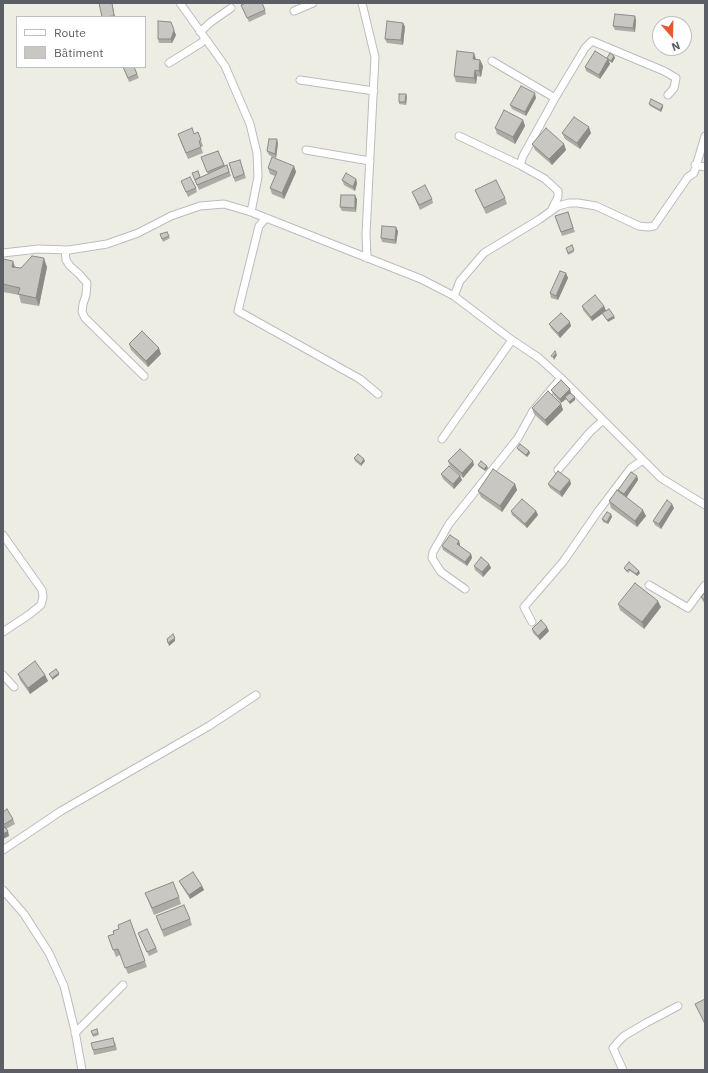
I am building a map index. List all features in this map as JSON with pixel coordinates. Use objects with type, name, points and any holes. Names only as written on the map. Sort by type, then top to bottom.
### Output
[{"type":"street","points":[[180,3],[225,66],[250,124],[256,153],[258,177],[251,212]]},
{"type":"street","points":[[294,11],[313,3]]},
{"type":"street","points":[[362,3],[375,57],[366,234],[367,258]]},
{"type":"street","points":[[200,32],[210,22],[230,8]]},
{"type":"street","points":[[169,63],[205,39]]},
{"type":"street","points":[[520,165],[523,156],[555,98],[585,48],[592,42],[664,71],[676,78],[674,88],[668,95]]},
{"type":"street","points":[[492,61],[555,98]]},
{"type":"street","points":[[300,80],[374,91]]},
{"type":"street","points":[[459,136],[546,179],[558,191],[558,196],[552,209]]},
{"type":"street","points":[[454,296],[460,281],[484,253],[540,219],[558,206],[578,202],[596,206],[639,226],[654,226],[688,177],[694,173],[695,165],[705,136]]},
{"type":"street","points":[[306,150],[370,161]]},
{"type":"street","points":[[695,165],[705,167]]},
{"type":"street","points":[[3,253],[38,249],[65,250],[107,244],[138,233],[171,216],[200,206],[224,204],[251,212],[421,279],[454,296],[512,340],[539,358],[661,478],[705,504]]},
{"type":"street","points":[[266,218],[259,226],[238,311],[360,379],[378,394]]},
{"type":"street","points":[[65,250],[66,260],[87,283],[86,296],[82,312],[85,318],[144,376]]},
{"type":"street","points":[[442,439],[512,340]]},
{"type":"street","points":[[465,589],[441,572],[432,558],[433,552],[449,524],[518,438],[533,411],[561,378]]},
{"type":"street","points":[[558,470],[590,432],[603,420]]},
{"type":"street","points":[[532,622],[524,607],[563,562],[599,510],[631,468],[643,460]]},
{"type":"street","points":[[3,535],[42,590],[43,597],[41,605],[3,632]]},
{"type":"street","points":[[649,584],[688,608],[705,585]]},
{"type":"street","points":[[3,675],[14,687]]},
{"type":"street","points":[[3,850],[61,811],[209,726],[256,695]]},
{"type":"street","points":[[3,890],[24,914],[48,953],[64,986],[82,1070]]},
{"type":"street","points":[[75,1033],[123,985]]},
{"type":"street","points":[[623,1070],[613,1048],[618,1042],[624,1036],[678,1006]]},
{"type":"building","points":[[99,3],[112,3],[114,16],[102,16]]},
{"type":"building","points":[[246,3],[262,3],[265,10],[247,18],[241,5]]},
{"type":"building","points":[[615,14],[635,16],[633,28],[613,26]]},
{"type":"building","points":[[158,21],[171,22],[174,30],[171,39],[158,39]]},
{"type":"building","points":[[387,21],[403,23],[401,40],[385,39]]},
{"type":"building","points":[[457,51],[474,53],[473,59],[480,60],[479,71],[475,70],[474,78],[454,76]]},
{"type":"building","points":[[595,51],[608,59],[599,75],[585,67]]},
{"type":"building","points":[[610,53],[614,56],[611,61],[607,58]]},
{"type":"building","points":[[123,68],[134,68],[137,74],[128,78]]},
{"type":"building","points":[[521,86],[535,93],[525,112],[510,105]]},
{"type":"building","points":[[399,94],[406,94],[405,102],[399,102]]},
{"type":"building","points":[[651,99],[663,105],[660,110],[649,104]]},
{"type":"building","points":[[504,110],[523,120],[513,137],[495,128]]},
{"type":"building","points":[[574,117],[589,127],[577,143],[562,133]]},
{"type":"building","points":[[192,128],[194,134],[198,132],[201,140],[199,141],[201,147],[186,153],[178,134]]},
{"type":"building","points":[[546,128],[564,144],[549,159],[532,144]]},
{"type":"building","points":[[269,139],[277,139],[275,154],[267,151]]},
{"type":"building","points":[[218,151],[224,165],[207,172],[201,157]]},
{"type":"building","points":[[272,157],[294,166],[282,193],[270,188],[277,172],[268,168]]},
{"type":"building","points":[[240,160],[244,174],[234,178],[229,163]]},
{"type":"building","points":[[227,165],[229,172],[197,185],[195,180]]},
{"type":"building","points":[[198,171],[200,177],[195,180],[192,173]]},
{"type":"building","points":[[346,173],[356,179],[353,187],[342,180]]},
{"type":"building","points":[[190,177],[196,188],[186,192],[181,181]]},
{"type":"building","points":[[496,180],[505,198],[484,208],[475,190]]},
{"type":"building","points":[[425,185],[432,199],[419,205],[412,192]]},
{"type":"building","points":[[341,195],[355,195],[355,208],[340,207]]},
{"type":"building","points":[[568,212],[573,228],[561,232],[555,216]]},
{"type":"building","points":[[382,226],[396,227],[395,240],[381,238]]},
{"type":"building","points":[[167,232],[169,236],[162,239],[160,234]]},
{"type":"building","points":[[572,245],[574,250],[568,253],[566,248]]},
{"type":"building","points":[[32,256],[44,258],[36,298],[18,294],[20,288],[3,284],[3,259],[13,261],[12,267],[21,268]]},
{"type":"building","points":[[560,271],[566,273],[556,296],[550,293]]},
{"type":"building","points":[[595,295],[604,306],[591,317],[582,306]]},
{"type":"building","points":[[609,309],[614,316],[607,320],[602,313]]},
{"type":"building","points":[[561,313],[570,322],[558,333],[549,324]]},
{"type":"building","points":[[142,331],[159,348],[146,361],[129,344]]},
{"type":"building","points":[[555,351],[556,353],[553,357],[551,356]]},
{"type":"building","points":[[561,380],[570,389],[560,399],[551,390]]},
{"type":"building","points":[[548,391],[561,404],[545,420],[532,408]]},
{"type":"building","points":[[570,393],[575,397],[569,402],[565,397]]},
{"type":"building","points":[[520,444],[529,451],[526,455],[517,448]]},
{"type":"building","points":[[460,449],[473,461],[462,473],[448,461]]},
{"type":"building","points":[[358,454],[364,459],[361,464],[354,458]]},
{"type":"building","points":[[481,461],[487,466],[484,469],[478,465]]},
{"type":"building","points":[[449,466],[460,476],[453,484],[441,474]]},
{"type":"building","points":[[493,469],[515,484],[500,506],[478,491]]},
{"type":"building","points":[[558,471],[570,480],[560,492],[548,484]]},
{"type":"building","points":[[631,472],[637,476],[624,494],[618,490]]},
{"type":"building","points":[[617,490],[643,510],[635,521],[609,501]]},
{"type":"building","points":[[522,499],[536,511],[525,524],[511,511]]},
{"type":"building","points":[[667,500],[672,504],[659,524],[653,521]]},
{"type":"building","points":[[607,512],[611,514],[607,522],[602,519]]},
{"type":"building","points":[[450,535],[459,541],[457,544],[471,554],[465,562],[442,546]]},
{"type":"building","points":[[481,557],[489,564],[482,572],[474,566]]},
{"type":"building","points":[[629,562],[639,571],[636,574],[629,569],[627,571],[624,568]]},
{"type":"building","points":[[635,583],[658,601],[642,622],[618,604]]},
{"type":"building","points":[[705,592],[705,600],[701,597]]},
{"type":"building","points":[[541,620],[547,627],[538,636],[532,629]]},
{"type":"building","points":[[173,634],[175,638],[168,643],[167,639]]},
{"type":"building","points":[[35,661],[45,675],[28,688],[18,674]]},
{"type":"building","points":[[56,669],[59,673],[52,678],[49,674]]},
{"type":"building","points":[[7,809],[13,819],[3,825],[3,812]]},
{"type":"building","points":[[5,827],[8,831],[3,834],[3,828]]},
{"type":"building","points":[[193,872],[202,886],[189,895],[179,881]]},
{"type":"building","points":[[173,882],[179,897],[152,908],[145,893]]},
{"type":"building","points":[[184,905],[190,919],[162,930],[156,916]]},
{"type":"building","points":[[130,920],[145,961],[125,968],[118,949],[113,950],[108,936],[114,934],[113,931],[119,929],[118,925]]},
{"type":"building","points":[[147,929],[156,948],[147,952],[138,933]]},
{"type":"building","points":[[705,999],[705,1024],[695,1004]]},
{"type":"building","points":[[97,1029],[98,1033],[93,1035],[91,1031]]},
{"type":"building","points":[[113,1038],[115,1046],[93,1050],[91,1043]]}]
